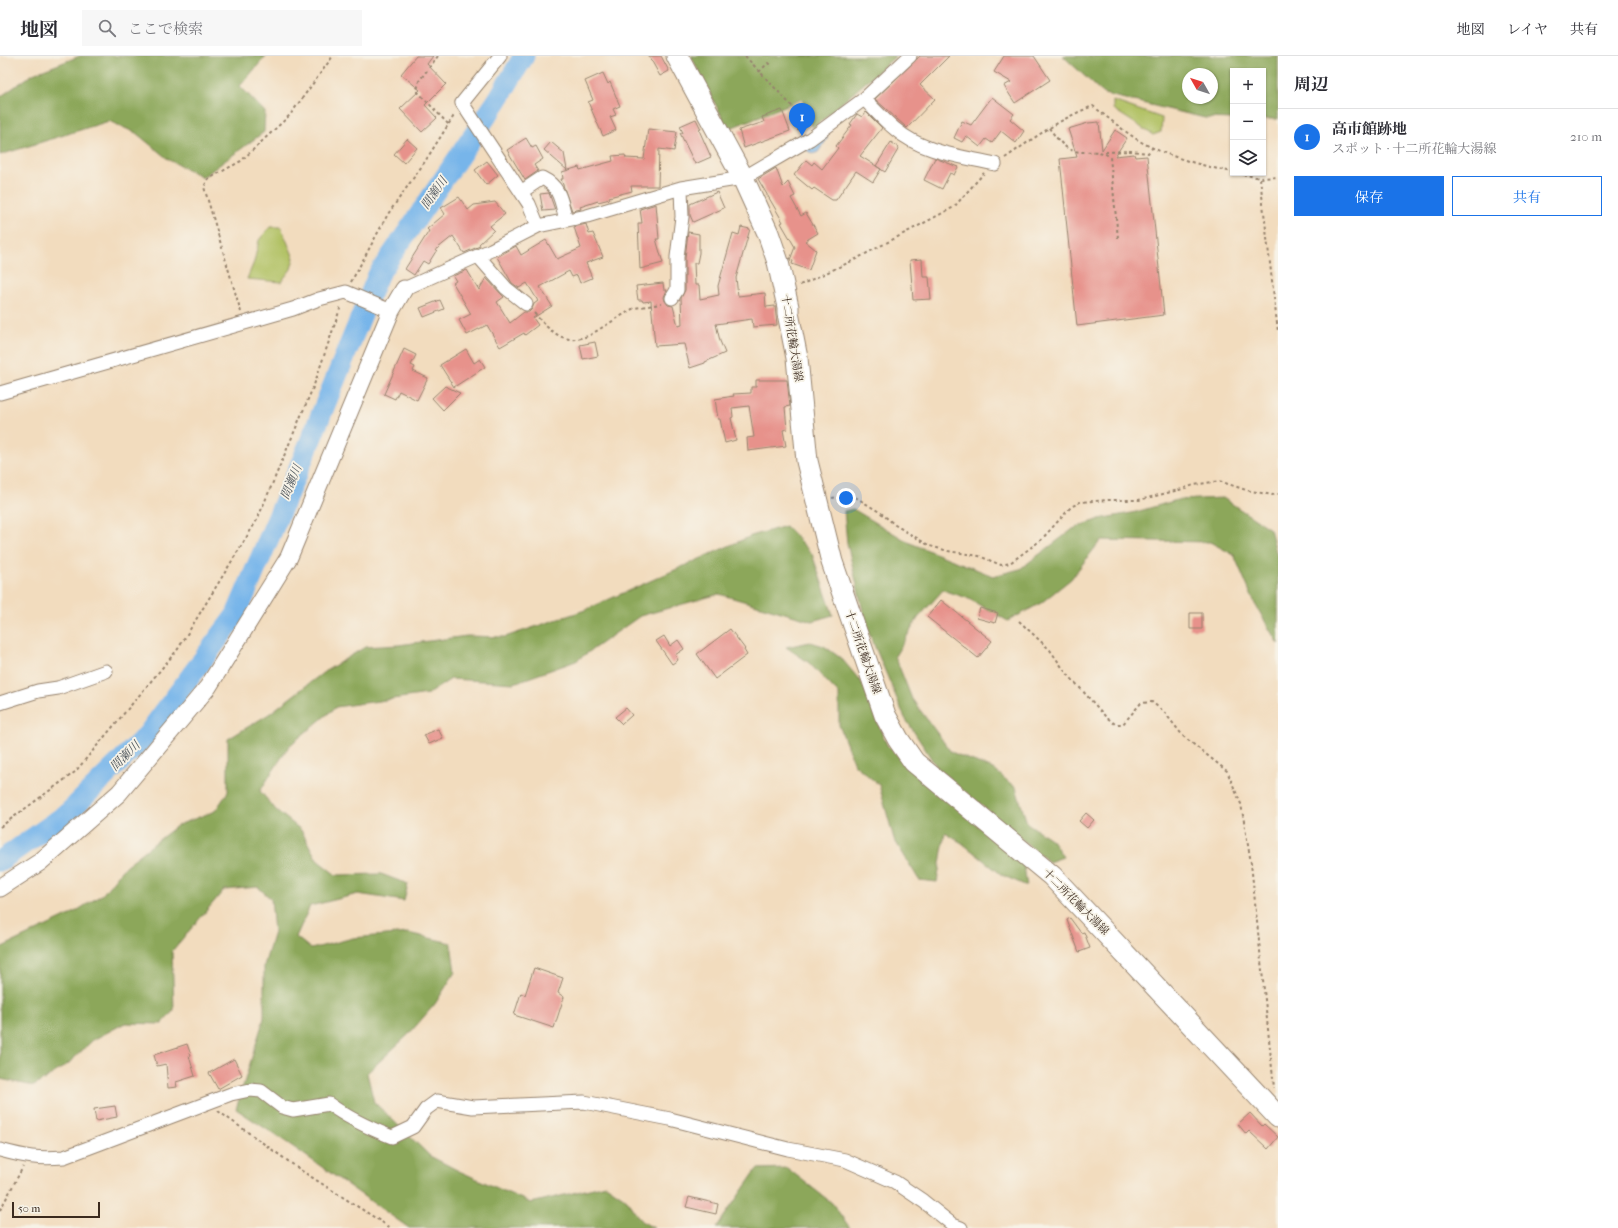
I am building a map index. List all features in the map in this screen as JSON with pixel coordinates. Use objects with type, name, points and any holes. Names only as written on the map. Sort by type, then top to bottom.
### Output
[{"type":"main road","name":"十二所花輪大湯線","points":[[677,56],[743,178],[768,233],[778,262],[797,358],[807,461],[816,500],[832,562],[885,715],[898,739],[914,762],[1052,876],[1273,1112]]},
{"type":"street","points":[[500,56],[462,103],[529,204],[538,226]]},
{"type":"street","points":[[0,888],[40,862],[119,793],[208,687],[289,557],[387,309],[404,289],[478,256],[538,226],[587,216],[681,188],[743,178],[810,139],[864,98],[910,56]]},
{"type":"street","points":[[864,98],[895,130],[919,144],[945,155],[995,164]]},
{"type":"street","points":[[521,192],[542,178],[550,182],[557,189],[566,220]]},
{"type":"street","points":[[672,298],[677,290],[676,257],[682,217],[681,188]]},
{"type":"street","points":[[478,256],[506,288],[526,304]]},
{"type":"street","points":[[0,393],[346,292],[387,309]]},
{"type":"street","points":[[0,703],[38,691],[58,688],[106,671]]},
{"type":"street","points":[[0,1150],[29,1158],[42,1159],[64,1157],[231,1094],[250,1090],[261,1091],[282,1107],[294,1110],[329,1104],[359,1124],[392,1137],[413,1127],[426,1110],[437,1100],[473,1107],[530,1103],[584,1102],[670,1119],[788,1149],[845,1160],[895,1182],[960,1228]]},
{"type":"path","points":[[244,322],[204,187],[208,179],[241,161],[290,114],[333,56]]},
{"type":"path","points":[[438,56],[419,81],[417,90],[449,125]]},
{"type":"path","points":[[745,56],[803,118],[798,129]]},
{"type":"path","points":[[759,72],[768,63],[771,66]]},
{"type":"path","points":[[0,828],[75,772],[178,649],[257,520],[314,385],[346,292],[388,214],[424,163],[462,103]]},
{"type":"path","points":[[784,292],[854,260],[954,207],[988,169],[1049,128],[1074,113],[1093,106],[1136,139],[1187,160],[1230,171]]},
{"type":"path","points":[[1049,128],[1062,144],[1073,151],[1131,151],[1148,153],[1153,147]]},
{"type":"path","points":[[1104,152],[1110,157],[1118,238]]},
{"type":"path","points":[[1251,176],[1260,178],[1278,177]]},
{"type":"path","points":[[1260,178],[1278,332]]},
{"type":"path","points":[[526,304],[558,336],[573,339],[582,338],[590,334],[634,308],[666,303],[672,298]]},
{"type":"path","points":[[816,500],[852,495],[881,513],[895,526],[930,546],[948,551],[979,556],[1001,565],[1010,562],[1041,540],[1071,507],[1080,502],[1139,500],[1194,485],[1219,481],[1246,490],[1272,495],[1278,494]]},
{"type":"path","points":[[1019,621],[1050,650],[1069,675],[1105,716],[1115,724],[1123,724],[1141,703],[1152,702],[1166,713],[1183,736],[1227,771],[1241,804],[1251,863],[1274,1089],[1273,1112]]},
{"type":"path","points":[[208,1103],[302,1171],[391,1228]]},
{"type":"path","points":[[0,1210],[29,1158]]},
{"type":"green space","points":[[80,56],[266,56],[240,86],[265,112],[264,132],[203,177],[169,160],[136,133],[109,121],[0,155],[0,97],[33,74]]},
{"type":"green space","points":[[691,56],[896,56],[813,128],[802,99],[728,129]]},
{"type":"green space","points":[[1063,56],[1278,56],[1278,119],[1266,119],[1266,68],[1230,68],[1230,119],[1205,118],[1104,94]]},
{"type":"green space","points":[[1113,101],[1162,118],[1161,132],[1153,135],[1113,109]]},
{"type":"green space","points":[[270,227],[281,227],[294,258],[291,269],[281,282],[247,279],[254,262],[259,240]]},
{"type":"green space","points":[[1223,498],[1270,529],[1278,559],[1278,644],[1255,604],[1234,555],[1210,542],[1101,540],[1071,579],[1041,603],[1008,621],[967,598],[943,590],[918,618],[895,656],[912,699],[951,752],[993,769],[1016,788],[1027,823],[1052,840],[1063,857],[1049,862],[938,769],[905,718],[867,628],[847,543],[844,511],[853,509],[910,543],[993,576],[1020,569],[1073,529],[1099,519],[1136,512],[1177,500]]},
{"type":"green space","points":[[786,526],[812,554],[833,615],[812,621],[719,594],[640,616],[576,661],[514,683],[451,679],[428,694],[336,707],[289,746],[260,791],[276,810],[301,830],[317,860],[336,875],[381,874],[408,884],[404,901],[358,894],[310,906],[296,937],[311,949],[353,938],[408,933],[451,943],[455,972],[435,1004],[408,1035],[367,1073],[374,1102],[430,1156],[459,1171],[531,1203],[606,1185],[625,1198],[641,1221],[654,1228],[409,1228],[289,1144],[236,1109],[264,1018],[264,966],[274,932],[271,899],[258,887],[224,890],[172,951],[174,1010],[162,1024],[125,1023],[93,1040],[68,1064],[34,1086],[0,1079],[0,948],[70,915],[103,894],[125,866],[178,825],[215,811],[228,792],[228,739],[269,714],[324,672],[365,647],[398,645],[467,636],[505,637],[585,610],[751,536]]},
{"type":"green space","points":[[810,642],[824,646],[842,659],[862,683],[887,745],[926,783],[1023,859],[1027,886],[1002,875],[962,843],[945,833],[937,882],[919,880],[894,839],[879,785],[854,764],[839,725],[839,694],[808,662],[786,647]]},
{"type":"green space","points":[[787,1168],[832,1203],[850,1228],[716,1228],[757,1169]]},
{"type":"water","points":[[825,135],[827,136],[827,139],[818,152],[813,154],[805,149]]},
{"type":"building","points":[[416,56],[433,56],[427,64],[446,84],[425,105],[437,118],[422,132],[400,109],[420,90],[401,74]]},
{"type":"building","points":[[649,56],[661,56],[669,71],[660,76]]},
{"type":"building","points":[[920,56],[949,56],[920,85],[935,99],[907,128],[875,99]]},
{"type":"building","points":[[1004,56],[1034,56],[1050,80],[1015,103],[1004,86],[1011,82],[994,72]]},
{"type":"building","points":[[603,73],[608,84],[610,82],[620,106],[613,109],[616,115],[610,117],[616,130],[603,136],[588,102],[593,100],[585,81]]},
{"type":"building","points":[[992,97],[1014,114],[1010,119],[1024,131],[1016,143],[1001,131],[992,143],[986,139],[980,147],[966,136],[962,142],[954,138],[962,121],[971,125]]},
{"type":"building","points":[[782,110],[790,131],[744,148],[739,130],[764,122],[762,117]]},
{"type":"building","points":[[866,112],[882,128],[860,156],[881,169],[873,182],[856,171],[836,200],[832,200],[814,188],[812,190],[794,175],[806,160],[812,165],[814,162],[822,169],[838,148],[836,146],[852,125],[850,124],[857,114],[862,117]]},
{"type":"building","points":[[696,119],[701,129],[699,130],[711,157],[695,164],[680,133],[683,133],[680,126]]},
{"type":"building","points":[[1099,122],[1102,150],[1115,130],[1127,138],[1115,156],[1134,154],[1135,157],[1147,156],[1164,315],[1077,326],[1060,159],[1077,157],[1068,129],[1088,123]]},
{"type":"building","points":[[648,129],[677,132],[674,151],[659,149],[658,186],[631,186],[632,191],[609,197],[610,199],[598,201],[580,207],[581,209],[572,211],[561,179],[563,179],[562,172],[579,167],[580,170],[613,161],[612,156],[625,155],[626,158],[644,159]]},
{"type":"building","points":[[526,138],[532,148],[536,146],[543,159],[534,165],[538,171],[525,180],[507,150]]},
{"type":"building","points":[[407,139],[417,148],[404,163],[394,154]]},
{"type":"building","points":[[551,142],[564,153],[567,170],[544,150]]},
{"type":"building","points":[[891,142],[899,148],[885,172],[876,166]]},
{"type":"building","points":[[935,158],[958,167],[954,175],[950,173],[942,189],[924,180]]},
{"type":"building","points":[[487,161],[498,175],[486,185],[475,170]]},
{"type":"building","points":[[776,168],[783,187],[788,182],[795,196],[791,198],[801,216],[806,213],[818,233],[805,241],[816,250],[809,270],[792,264],[793,261],[790,260],[795,247],[781,223],[783,222],[758,179]]},
{"type":"building","points":[[717,192],[724,208],[693,222],[690,215],[690,204]]},
{"type":"building","points":[[549,193],[555,210],[543,211],[540,194]]},
{"type":"building","points":[[459,197],[468,210],[474,205],[495,202],[505,214],[490,226],[494,230],[479,244],[480,246],[464,253],[453,236],[438,248],[428,264],[423,261],[414,275],[405,269],[429,231],[427,229],[445,214],[441,208]]},
{"type":"building","points":[[656,204],[659,239],[656,239],[663,263],[640,269],[638,223],[642,223],[640,209]]},
{"type":"building","points":[[586,224],[589,234],[593,233],[603,257],[586,263],[592,278],[580,283],[577,275],[572,277],[569,271],[540,287],[552,306],[533,318],[538,325],[525,335],[524,333],[500,347],[487,325],[467,335],[459,320],[471,314],[453,283],[456,281],[453,276],[467,270],[479,290],[486,278],[504,297],[497,302],[510,323],[524,312],[529,312],[538,301],[527,283],[519,288],[512,283],[497,257],[516,246],[521,255],[546,240],[557,259],[581,248],[574,227]]},
{"type":"building","points":[[741,227],[750,229],[736,278],[738,296],[765,293],[766,307],[775,306],[777,325],[753,327],[752,319],[716,324],[720,341],[725,353],[705,363],[690,368],[684,344],[655,346],[651,301],[643,302],[642,300],[638,300],[636,286],[663,283],[664,290],[667,290],[664,297],[665,301],[668,305],[673,306],[678,326],[682,325],[681,298],[685,290],[685,258],[688,232],[699,234],[699,253],[697,263],[694,263],[695,285],[699,285],[700,299],[719,295],[718,286],[733,233],[739,235]]},
{"type":"building","points":[[922,259],[923,277],[929,277],[931,299],[913,300],[910,260]]},
{"type":"building","points":[[440,300],[444,309],[424,317],[420,308]]},
{"type":"building","points":[[595,342],[598,356],[583,359],[580,345]]},
{"type":"building","points":[[404,349],[416,355],[411,365],[415,367],[413,371],[428,378],[417,400],[399,391],[395,399],[384,394]]},
{"type":"building","points":[[466,349],[474,363],[480,359],[485,367],[454,387],[440,365]]},
{"type":"building","points":[[756,380],[787,380],[790,406],[785,407],[787,429],[783,430],[786,446],[748,451],[747,438],[754,437],[749,406],[732,408],[733,417],[731,418],[736,440],[725,443],[720,419],[718,419],[715,399],[734,396],[733,394],[751,393],[751,387],[756,387]]},
{"type":"building","points":[[445,386],[460,393],[443,410],[432,398]]},
{"type":"building","points":[[941,600],[992,641],[978,658],[927,617]]},
{"type":"building","points":[[980,608],[998,613],[995,623],[977,618]]},
{"type":"building","points":[[1190,613],[1202,613],[1202,629],[1190,629]]},
{"type":"building","points":[[730,629],[745,649],[744,650],[747,655],[715,679],[697,654]]},
{"type":"building","points":[[664,636],[670,646],[678,640],[684,649],[675,655],[678,660],[672,664],[656,641]]},
{"type":"building","points":[[626,708],[632,715],[622,724],[615,717]]},
{"type":"building","points":[[438,729],[443,738],[429,744],[424,735]]},
{"type":"building","points":[[1086,813],[1094,820],[1087,828],[1079,821]]},
{"type":"building","points":[[1070,918],[1081,933],[1084,932],[1090,948],[1079,952],[1067,920]]},
{"type":"building","points":[[534,968],[563,978],[558,993],[564,997],[554,1028],[514,1015],[521,993],[525,995]]},
{"type":"building","points":[[187,1044],[191,1055],[189,1056],[195,1076],[176,1082],[177,1087],[168,1088],[166,1064],[157,1066],[154,1055]]},
{"type":"building","points":[[234,1059],[242,1075],[218,1089],[209,1073]]},
{"type":"building","points":[[115,1106],[117,1117],[96,1121],[94,1109]]},
{"type":"building","points":[[1250,1113],[1262,1126],[1264,1124],[1278,1137],[1268,1149],[1249,1131],[1246,1134],[1238,1124]]},
{"type":"building","points":[[689,1197],[718,1204],[716,1214],[686,1207]]},
{"type":"waterway","name":"間瀬川","points":[[0,861],[68,813],[147,735],[236,615],[307,449],[378,275],[497,101],[524,56]]},
{"type":"place","name":"高市館跡地","points":[[802,136]]}]
